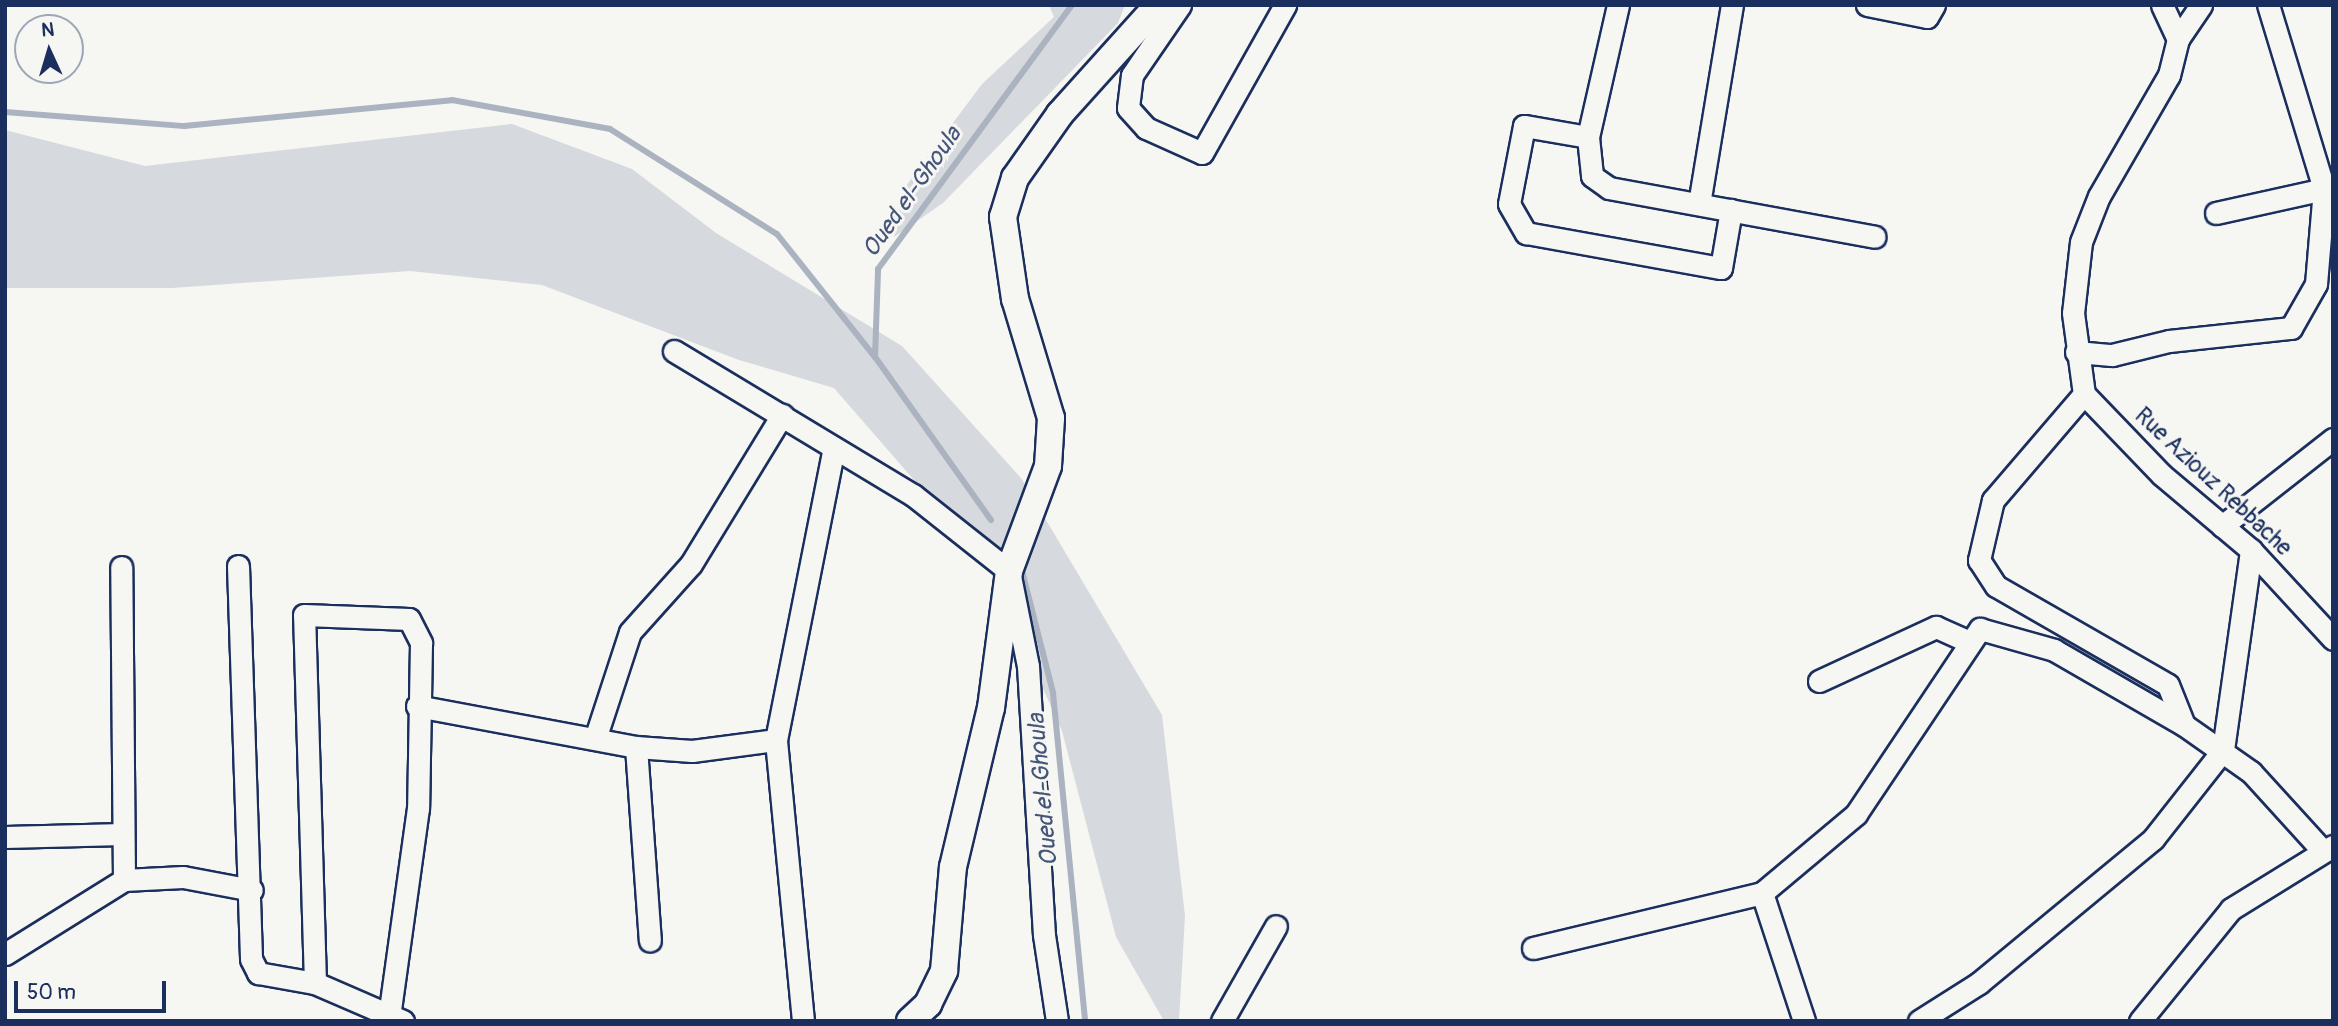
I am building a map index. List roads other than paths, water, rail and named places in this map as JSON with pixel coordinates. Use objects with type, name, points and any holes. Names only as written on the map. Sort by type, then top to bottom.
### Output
[{"type":"main road","points":[[910,1021],[928,1004],[944,971],[953,867],[992,708],[1009,571],[1048,466],[1051,418],[1016,299],[1003,217],[1015,178],[1060,114],[1158,5]]},
{"type":"street","points":[[1180,5],[1132,75],[1128,108],[1146,128],[1202,153],[1285,5]]},
{"type":"street","points":[[1618,5],[1588,137],[1588,169],[1600,183],[1875,237]]},
{"type":"street","points":[[1699,204],[1731,5]]},
{"type":"street","points":[[1867,5],[1927,17],[1934,5]]},
{"type":"street","points":[[2162,5],[2178,39]]},
{"type":"street","points":[[2184,725],[2180,702],[2168,685],[1996,586],[1979,560],[1998,492],[2084,394],[2076,352],[2081,242],[2099,196],[2169,75],[2178,39],[2201,5]]},
{"type":"street","points":[[2076,352],[2112,355],[2169,341],[2291,328],[2316,285],[2328,188],[2268,5]]},
{"type":"street","points":[[1588,137],[1524,126],[1509,204],[1526,233],[1721,268],[1731,210]]},
{"type":"street","points":[[2216,213],[2328,188]]},
{"type":"street","points":[[674,351],[782,415],[833,452],[912,495],[1009,571],[1028,666],[1044,935],[1057,1021]]},
{"type":"street","name":"Rue Aziouz Rebbache","points":[[2084,394],[2162,475],[2251,551],[2333,639]]},
{"type":"street","points":[[596,736],[630,632],[691,564],[782,415]]},
{"type":"street","points":[[2222,526],[2333,439]]},
{"type":"street","points":[[803,1021],[776,740],[833,452]]},
{"type":"street","points":[[1919,1021],[1979,983],[2153,839],[2223,750],[2251,551]]},
{"type":"street","points":[[238,566],[252,890],[251,959],[258,973],[315,983],[397,1015],[418,808],[417,706],[421,643],[415,623],[304,615],[315,983]]},
{"type":"street","points":[[121,567],[124,880]]},
{"type":"street","points":[[1819,681],[1936,627],[1967,641]]},
{"type":"street","points":[[1532,947],[1762,893],[1856,814],[1967,641],[1987,629],[2054,650],[2223,750],[2277,796],[2328,848],[2231,909],[2140,1021]]},
{"type":"street","points":[[417,706],[596,736],[636,747],[692,751],[776,740]]},
{"type":"street","points":[[636,747],[650,940]]},
{"type":"street","points":[[5,837],[123,834]]},
{"type":"street","points":[[5,954],[124,880],[183,877],[252,890]]},
{"type":"street","points":[[1762,893],[1804,1021]]},
{"type":"street","points":[[1222,1021],[1276,926]]},
{"type":"waterway","name":"Oued el-Ghoula","points":[[991,520],[875,357],[878,269],[1072,5]]},
{"type":"waterway","points":[[5,112],[184,126],[452,100],[610,129],[777,234],[875,357]]},
{"type":"waterway","name":"Oued el-Ghoula","points":[[1021,567],[1053,693],[1085,1021]]}]
